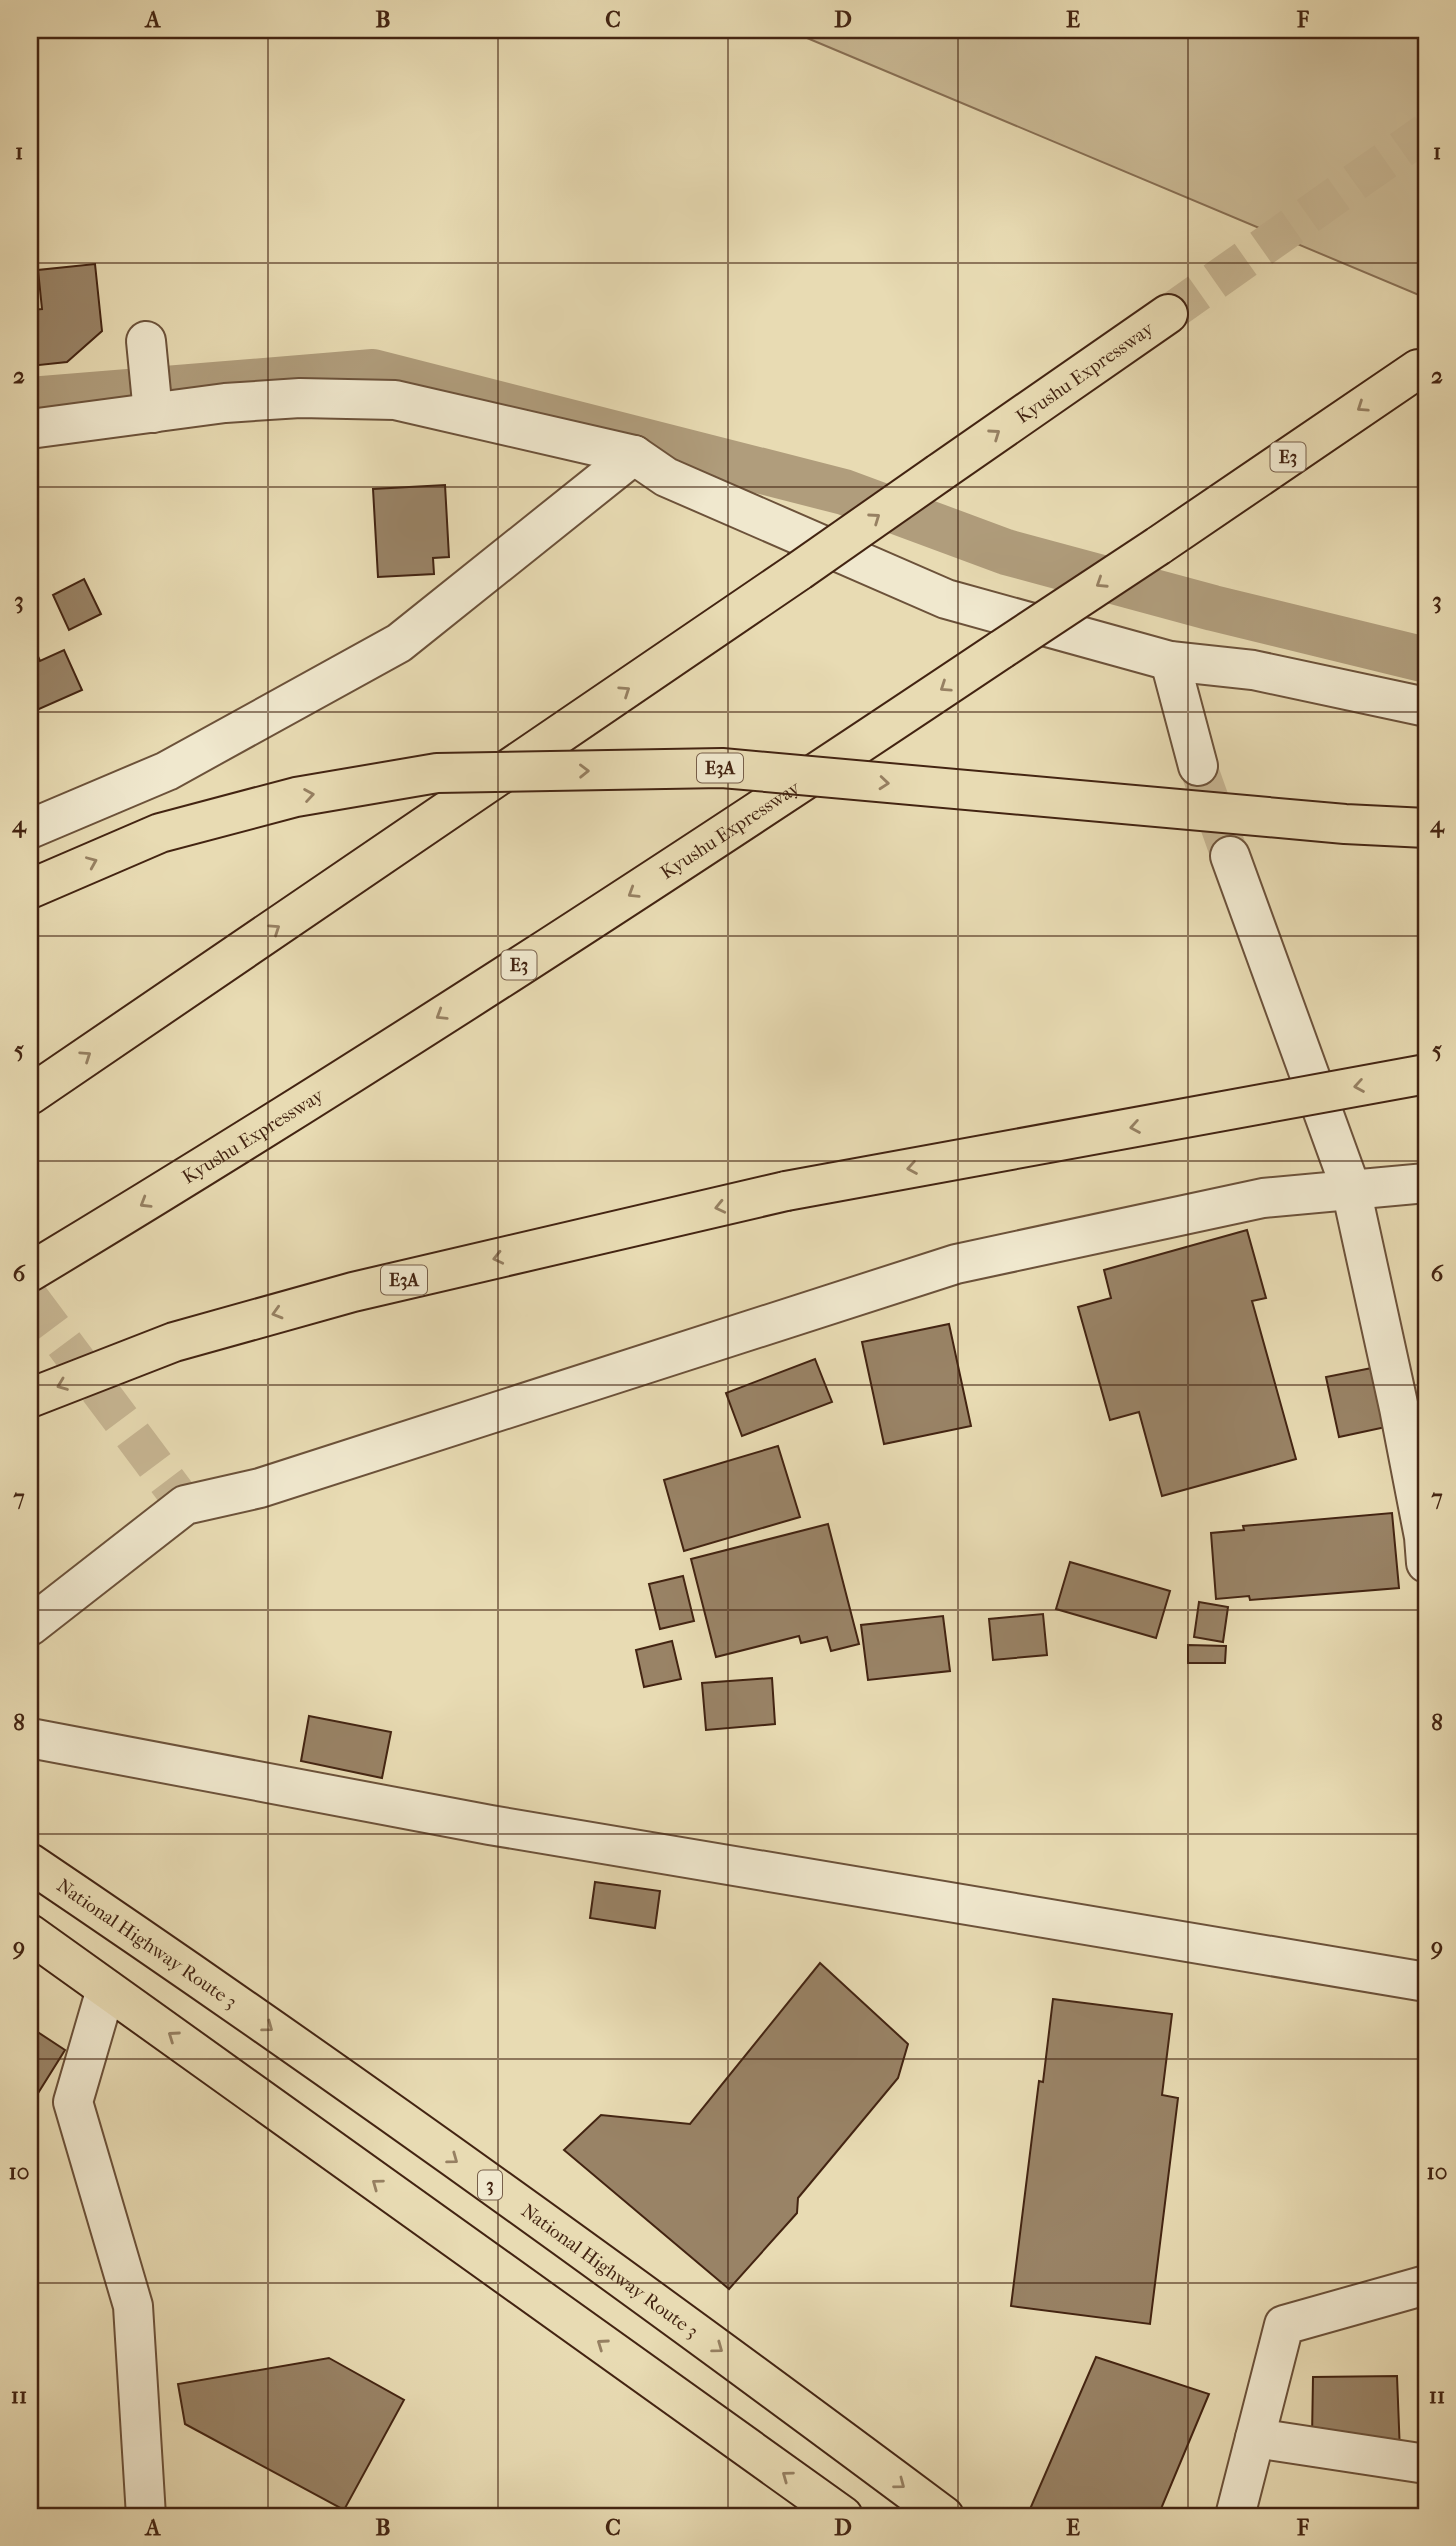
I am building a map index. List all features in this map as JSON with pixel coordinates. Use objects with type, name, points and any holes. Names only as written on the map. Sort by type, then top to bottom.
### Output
[{"type":"highway","name":"Kyushu Expressway","points":[[30,1095],[799,571],[1168,314]]},
{"type":"highway","name":"Kyushu Expressway","points":[[30,1272],[164,1191],[729,832],[1418,369]]},
{"type":"highway","name":"E3A","points":[[30,889],[160,833],[296,797],[437,773],[722,768],[1345,824],[1426,828]]},
{"type":"highway","name":"E3A","points":[[30,1398],[174,1342],[353,1292],[786,1191],[1426,1074]]},
{"type":"highway","name":"National Highway Route 3","points":[[30,1863],[188,1970],[751,2372],[944,2516]]},
{"type":"highway","points":[[30,1934],[842,2516]]},
{"type":"street","points":[[146,341],[153,413]]},
{"type":"street","points":[[30,429],[225,403],[300,398],[395,400],[635,455],[666,477],[946,599],[1170,660],[1253,670],[1426,707]]},
{"type":"street","points":[[30,829],[167,771],[399,643],[635,455]]},
{"type":"street","points":[[1170,660],[1198,766]]},
{"type":"street","points":[[1230,856],[1351,1189],[1401,1421],[1424,1536],[1426,1563]]},
{"type":"street","points":[[30,1626],[185,1505],[260,1488],[956,1264],[1263,1198],[1426,1183]]},
{"type":"street","points":[[30,1738],[489,1825],[1426,1982]]},
{"type":"street","points":[[106,1989],[73,2102],[133,2306],[146,2516]]},
{"type":"street","points":[[1235,2516],[1284,2325],[1426,2285]]},
{"type":"street","points":[[1255,2438],[1426,2464]]},
{"type":"shaded area","points":[[788,30],[1426,30],[1426,298]]},
{"type":"building","points":[[95,264],[102,331],[67,362],[30,366],[30,310],[42,309],[38,270]]},
{"type":"building","points":[[445,485],[449,557],[433,558],[434,574],[378,577],[373,489]]},
{"type":"building","points":[[84,579],[101,614],[69,630],[53,595]]},
{"type":"building","points":[[30,638],[40,661],[64,650],[82,690],[30,713]]},
{"type":"building","points":[[1247,1230],[1266,1298],[1252,1301],[1296,1459],[1162,1496],[1139,1412],[1110,1420],[1078,1307],[1111,1298],[1104,1270]]},
{"type":"building","points":[[949,1324],[971,1426],[884,1444],[862,1342]]},
{"type":"building","points":[[815,1359],[832,1402],[742,1436],[726,1393]]},
{"type":"building","points":[[1382,1366],[1395,1425],[1339,1437],[1326,1377]]},
{"type":"building","points":[[778,1446],[800,1517],[684,1551],[664,1480]]},
{"type":"building","points":[[1392,1513],[1399,1588],[1250,1600],[1249,1596],[1216,1599],[1211,1533],[1244,1530],[1243,1526]]},
{"type":"building","points":[[828,1524],[859,1644],[831,1651],[827,1637],[801,1643],[799,1636],[716,1657],[691,1559]]},
{"type":"building","points":[[1070,1562],[1170,1591],[1156,1638],[1056,1609]]},
{"type":"building","points":[[683,1576],[694,1621],[660,1629],[649,1584]]},
{"type":"building","points":[[1199,1602],[1228,1607],[1223,1642],[1194,1637]]},
{"type":"building","points":[[1043,1614],[1047,1655],[993,1660],[989,1619]]},
{"type":"building","points":[[943,1616],[950,1671],[868,1680],[861,1625]]},
{"type":"building","points":[[672,1641],[681,1679],[644,1687],[636,1650]]},
{"type":"building","points":[[1188,1645],[1226,1646],[1225,1663],[1188,1663]]},
{"type":"building","points":[[772,1678],[775,1724],[706,1730],[702,1683]]},
{"type":"building","points":[[309,1716],[391,1732],[382,1778],[301,1761]]},
{"type":"building","points":[[595,1882],[660,1891],[655,1928],[590,1918]]},
{"type":"building","points":[[820,1963],[908,2044],[898,2078],[798,2198],[797,2213],[729,2289],[564,2150],[601,2115],[690,2124]]},
{"type":"building","points":[[1053,1999],[1172,2014],[1162,2095],[1178,2098],[1150,2324],[1011,2306],[1039,2081],[1043,2082]]},
{"type":"building","points":[[30,2027],[65,2050],[30,2106]]},
{"type":"building","points":[[1096,2357],[1209,2394],[1158,2516],[1027,2516]]},
{"type":"building","points":[[329,2358],[404,2400],[344,2510],[185,2424],[178,2384]]},
{"type":"building","points":[[1397,2376],[1400,2453],[1312,2438],[1313,2377]]},
{"type":"waterway","points":[[30,400],[373,372],[844,492],[1006,552],[1213,608],[1426,660]]},
{"type":"tunnel","points":[[1168,314],[1426,132]]},
{"type":"tunnel","points":[[1198,766],[1230,856]]},
{"type":"tunnel","points":[[30,1298],[185,1505]]}]
